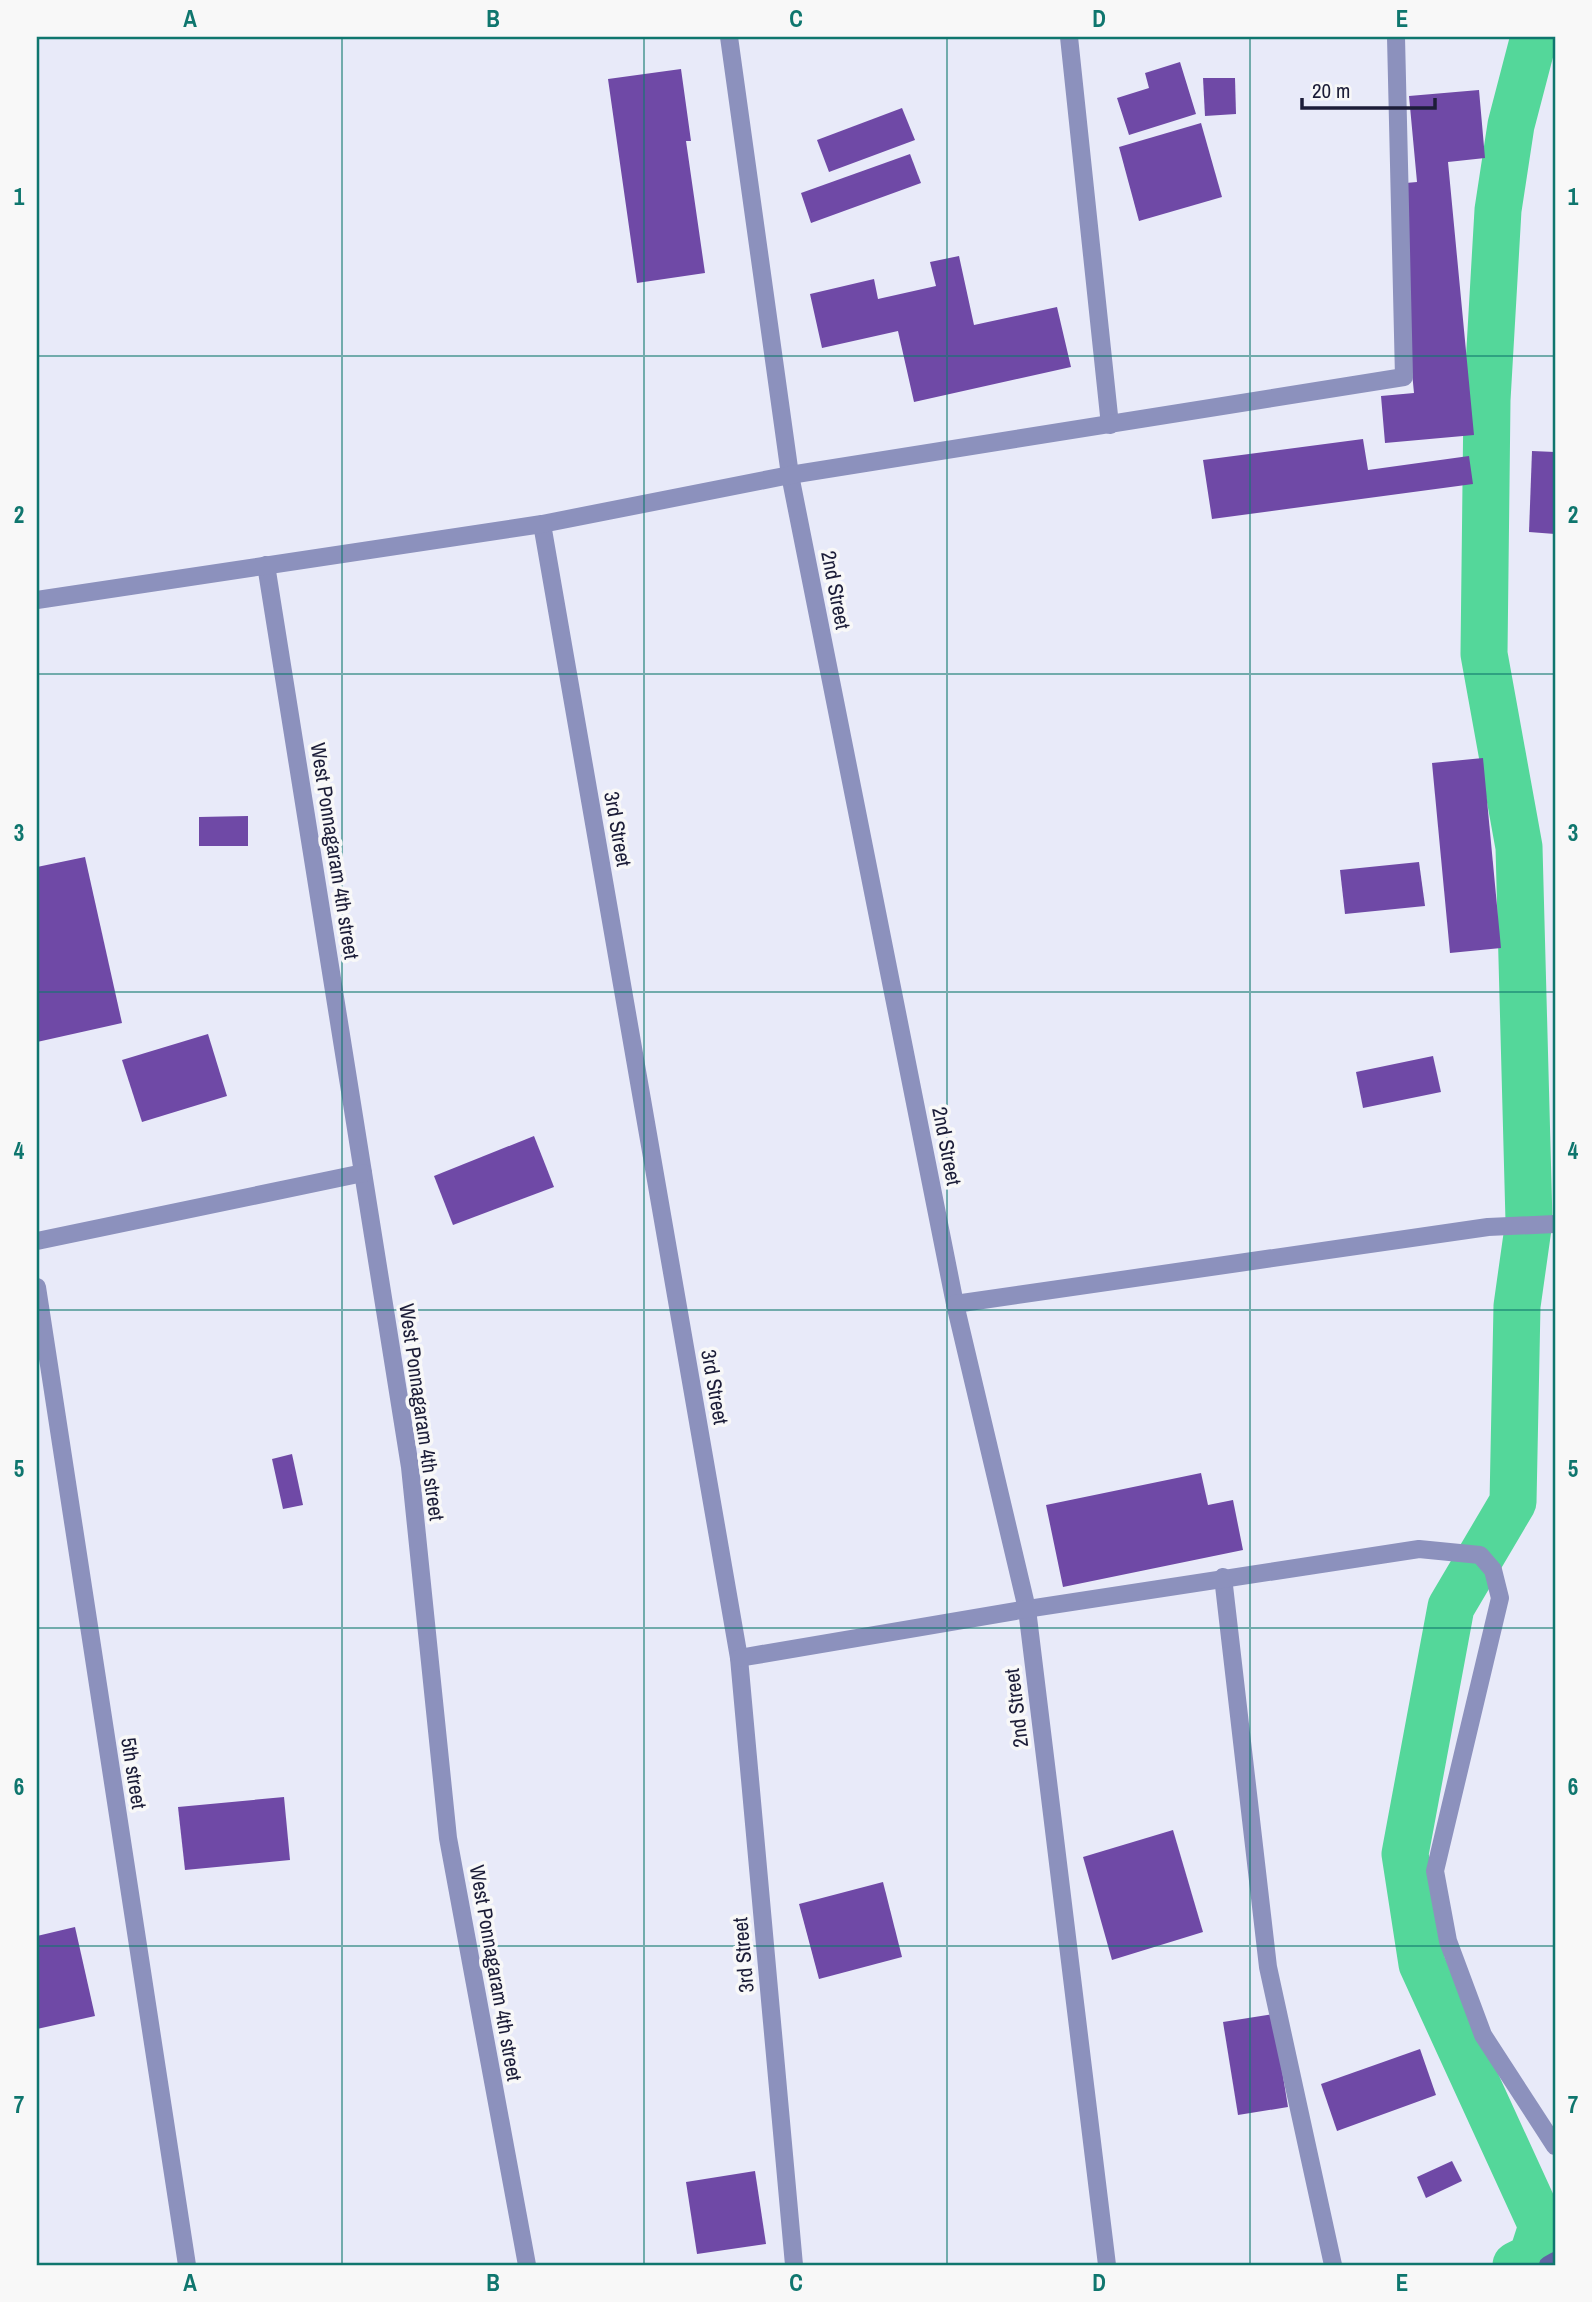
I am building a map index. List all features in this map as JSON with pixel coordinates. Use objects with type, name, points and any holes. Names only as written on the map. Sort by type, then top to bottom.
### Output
[{"type":"street","name":"2nd Street","points":[[729,37],[790,475],[955,1304],[1027,1609],[1107,2265]]},
{"type":"street","points":[[1069,37],[1110,425]]},
{"type":"street","points":[[37,600],[542,524],[790,475],[1404,377],[1396,37]]},
{"type":"street","name":"3rd Street","points":[[542,524],[739,1658],[794,2265]]},
{"type":"street","name":"West Ponnagaram 4th street","points":[[266,565],[410,1467],[448,1838],[527,2265]]},
{"type":"street","points":[[37,1241],[363,1173]]},
{"type":"street","points":[[955,1304],[1488,1227],[1555,1224]]},
{"type":"street","name":"5th street","points":[[37,1287],[187,2265]]},
{"type":"street","points":[[739,1658],[1223,1577],[1419,1549],[1480,1555],[1493,1570],[1500,1598],[1435,1871],[1448,1941],[1483,2035],[1555,2146]]},
{"type":"street","points":[[1223,1577],[1268,1967],[1333,2265]]},
{"type":"street","points":[[1548,2265],[1555,2261]]},
{"type":"building","points":[[1180,62],[1196,114],[1129,135],[1117,98],[1149,88],[1145,73]]},
{"type":"building","points":[[681,69],[691,141],[686,141],[705,273],[637,283],[608,79]]},
{"type":"building","points":[[1203,78],[1235,78],[1236,114],[1205,116]]},
{"type":"building","points":[[1479,90],[1485,158],[1448,162],[1474,435],[1385,443],[1381,396],[1414,393],[1394,184],[1417,182],[1409,96]]},
{"type":"building","points":[[902,108],[915,140],[829,172],[817,140]]},
{"type":"building","points":[[1201,123],[1222,197],[1139,221],[1119,147]]},
{"type":"building","points":[[910,154],[921,183],[811,223],[801,193]]},
{"type":"building","points":[[959,256],[974,325],[1057,307],[1071,367],[914,402],[898,331],[822,348],[810,294],[874,279],[878,299],[936,286],[930,262]]},
{"type":"building","points":[[1363,439],[1368,470],[1469,456],[1473,484],[1212,519],[1203,460]]},
{"type":"building","points":[[1532,451],[1555,452],[1555,534],[1529,532]]},
{"type":"building","points":[[1483,758],[1501,948],[1450,953],[1432,763]]},
{"type":"building","points":[[248,816],[248,846],[199,846],[199,817]]},
{"type":"building","points":[[85,857],[122,1023],[37,1042],[37,867]]},
{"type":"building","points":[[1419,862],[1425,906],[1345,914],[1340,870]]},
{"type":"building","points":[[208,1034],[227,1096],[142,1122],[122,1060]]},
{"type":"building","points":[[1433,1056],[1441,1092],[1363,1108],[1356,1072]]},
{"type":"building","points":[[534,1136],[554,1187],[453,1225],[434,1176]]},
{"type":"building","points":[[292,1454],[303,1505],[283,1509],[272,1459]]},
{"type":"building","points":[[1201,1473],[1208,1505],[1233,1500],[1243,1550],[1063,1587],[1046,1505]]},
{"type":"building","points":[[284,1797],[290,1860],[185,1870],[178,1807]]},
{"type":"building","points":[[1173,1830],[1203,1932],[1112,1960],[1083,1857]]},
{"type":"building","points":[[883,1882],[902,1957],[819,1979],[799,1904]]},
{"type":"building","points":[[75,1927],[95,2016],[37,2029],[37,1936]]},
{"type":"building","points":[[1273,2014],[1288,2107],[1238,2115],[1223,2022]]},
{"type":"building","points":[[1420,2049],[1436,2095],[1337,2131],[1321,2084]]},
{"type":"building","points":[[1452,2161],[1462,2181],[1426,2198],[1417,2177]]},
{"type":"building","points":[[755,2171],[766,2244],[697,2254],[686,2182]]},
{"type":"waterway","points":[[1516,2265],[1532,2257],[1542,2226],[1422,1964],[1405,1854],[1451,1607],[1513,1502],[1517,1306],[1529,1221],[1519,847],[1484,654],[1487,400],[1498,210],[1511,125],[1534,37]]}]
